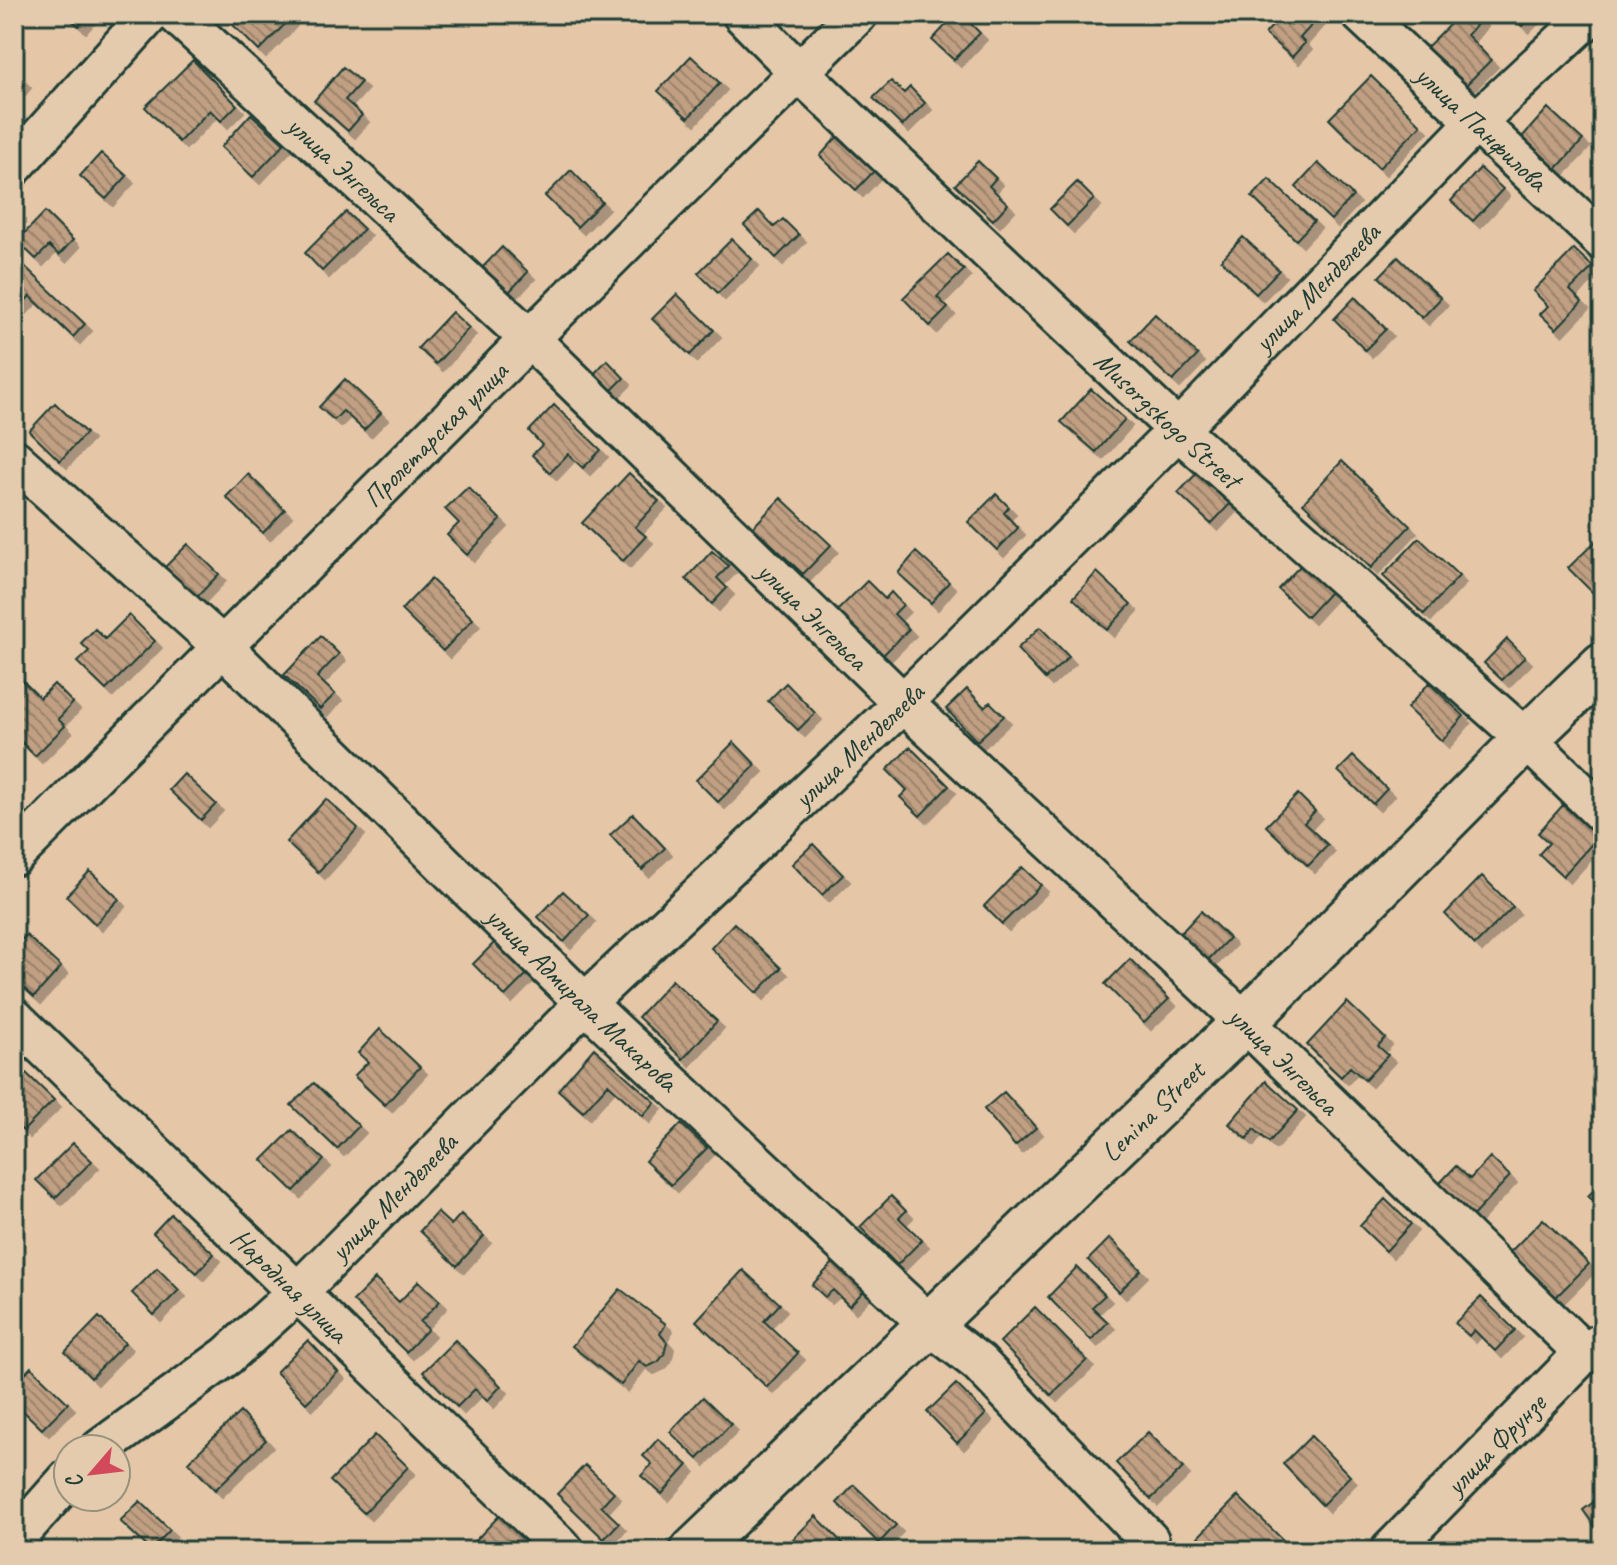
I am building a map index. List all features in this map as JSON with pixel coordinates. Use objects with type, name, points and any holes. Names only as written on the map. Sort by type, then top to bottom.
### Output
[{"type":"street","points":[[14,166],[150,14]]},
{"type":"street","name":"улица Энгельса","points":[[176,14],[531,340],[903,703],[1594,1348]]},
{"type":"street","name":"Musorgskogo Street","points":[[742,14],[799,72],[1178,430],[1526,739],[1603,814]]},
{"type":"street","name":"Пролетарская улица","points":[[14,856],[636,232],[858,14]]},
{"type":"street","name":"улица Панфилова","points":[[1361,14],[1603,241]]},
{"type":"street","name":"улица Менделеева","points":[[122,1433],[227,1356],[298,1292],[585,1003],[903,703],[1178,430],[1477,121],[1592,14]]},
{"type":"street","name":"улица Адмирала Макарова","points":[[14,459],[222,646],[585,1003],[931,1326],[979,1363],[1149,1540]]},
{"type":"street","name":"Lenina Street","points":[[693,1551],[1245,1022],[1603,665]]},
{"type":"street","name":"Народная улица","points":[[14,1018],[565,1551]]},
{"type":"street","name":"улица Фрунзе","points":[[1390,1551],[1594,1348]]},
{"type":"street","points":[[14,1540],[52,1497]]},
{"type":"building","points":[[65,14],[90,14],[79,26]]},
{"type":"building","points":[[241,14],[285,14],[290,19],[259,51],[232,24]]},
{"type":"building","points":[[956,14],[961,14],[980,33],[954,60],[932,40]]},
{"type":"building","points":[[1283,14],[1320,16],[1300,38],[1305,43],[1292,57],[1265,34]]},
{"type":"building","points":[[1460,14],[1475,14],[1481,20],[1467,35],[1491,60],[1462,89],[1424,50]]},
{"type":"building","points":[[1509,14],[1534,14],[1522,26]]},
{"type":"building","points":[[691,56],[720,83],[688,118],[658,91]]},
{"type":"building","points":[[193,60],[237,105],[221,121],[210,110],[179,142],[145,107]]},
{"type":"building","points":[[343,67],[361,82],[345,100],[362,115],[348,131],[314,101]]},
{"type":"building","points":[[14,71],[24,81],[14,93]]},
{"type":"building","points":[[1371,76],[1421,125],[1379,168],[1329,119]]},
{"type":"building","points":[[891,81],[904,93],[910,87],[925,103],[902,126],[873,98]]},
{"type":"building","points":[[1548,108],[1583,140],[1556,169],[1522,137]]},
{"type":"building","points":[[251,114],[284,144],[253,177],[221,147]]},
{"type":"building","points":[[837,137],[874,171],[856,190],[820,156]]},
{"type":"building","points":[[101,153],[127,176],[106,199],[80,176]]},
{"type":"building","points":[[978,161],[996,178],[989,186],[1008,204],[993,220],[955,185]]},
{"type":"building","points":[[1318,163],[1353,196],[1331,220],[1296,187]]},
{"type":"building","points":[[1480,168],[1503,189],[1473,221],[1451,201]]},
{"type":"building","points":[[571,170],[602,202],[577,227],[545,196]]},
{"type":"building","points":[[1269,179],[1314,221],[1296,240],[1252,197]]},
{"type":"building","points":[[1077,182],[1094,199],[1067,226],[1050,209]]},
{"type":"building","points":[[759,211],[774,227],[783,219],[799,235],[776,258],[744,225]]},
{"type":"building","points":[[45,212],[73,240],[59,255],[49,246],[36,259],[17,241]]},
{"type":"building","points":[[346,212],[364,229],[322,271],[305,253]]},
{"type":"building","points":[[1243,237],[1279,270],[1256,294],[1221,260]]},
{"type":"building","points":[[732,239],[752,259],[718,293],[698,273]]},
{"type":"building","points":[[502,247],[528,272],[507,294],[481,269]]},
{"type":"building","points":[[1574,249],[1593,267],[1570,290],[1582,302],[1556,329],[1540,314],[1548,306],[1533,291]]},
{"type":"building","points":[[948,254],[964,270],[937,297],[948,308],[930,326],[903,298]]},
{"type":"building","points":[[14,256],[85,324],[73,337],[30,296],[14,313]]},
{"type":"building","points":[[1398,257],[1441,298],[1422,318],[1379,277]]},
{"type":"building","points":[[677,294],[714,330],[690,355],[652,319]]},
{"type":"building","points":[[1355,297],[1386,329],[1365,350],[1334,319]]},
{"type":"building","points":[[452,312],[469,328],[436,364],[418,348]]},
{"type":"building","points":[[1155,314],[1198,355],[1173,381],[1130,341]]},
{"type":"building","points":[[607,360],[624,378],[609,393],[592,376]]},
{"type":"building","points":[[345,379],[381,413],[364,430],[343,411],[334,420],[319,407]]},
{"type":"building","points":[[1091,389],[1125,419],[1096,452],[1061,422]]},
{"type":"building","points":[[55,403],[86,433],[60,461],[29,431]]},
{"type":"building","points":[[554,405],[601,450],[583,468],[568,454],[550,473],[532,455],[542,445],[529,431]]},
{"type":"building","points":[[1342,461],[1410,526],[1371,568],[1303,503]]},
{"type":"building","points":[[629,473],[659,501],[635,527],[646,536],[623,561],[582,523]]},
{"type":"building","points":[[1197,473],[1230,504],[1211,524],[1178,493]]},
{"type":"building","points":[[248,474],[285,510],[263,533],[226,497]]},
{"type":"building","points":[[468,487],[501,520],[467,555],[447,535],[459,523],[445,509]]},
{"type":"building","points":[[996,494],[1009,507],[1004,513],[1018,528],[997,550],[968,522]]},
{"type":"building","points":[[781,498],[831,545],[803,574],[753,527]]},
{"type":"building","points":[[1600,537],[1603,540],[1603,590],[1596,596],[1568,568]]},
{"type":"building","points":[[1419,538],[1459,576],[1424,614],[1383,576]]},
{"type":"building","points":[[188,544],[219,574],[195,599],[164,568]]},
{"type":"building","points":[[712,551],[729,566],[717,578],[727,588],[712,604],[686,579]]},
{"type":"building","points":[[916,552],[949,582],[931,603],[898,573]]},
{"type":"building","points":[[1301,565],[1330,592],[1307,617],[1278,589]]},
{"type":"building","points":[[1097,572],[1131,604],[1107,630],[1073,598]]},
{"type":"building","points":[[431,579],[473,619],[443,651],[401,610]]},
{"type":"building","points":[[867,581],[885,599],[891,592],[903,605],[894,614],[909,629],[882,656],[837,611]]},
{"type":"building","points":[[129,615],[155,641],[106,690],[77,662],[89,651],[81,643],[95,629],[105,639]]},
{"type":"building","points":[[1040,627],[1069,657],[1045,679],[1017,649]]},
{"type":"building","points":[[321,636],[339,654],[317,677],[335,694],[320,709],[284,675]]},
{"type":"building","points":[[1507,639],[1525,657],[1502,680],[1484,663]]},
{"type":"building","points":[[22,680],[40,698],[54,684],[73,703],[58,719],[65,726],[35,756],[14,735],[14,689]]},
{"type":"building","points":[[786,683],[815,713],[798,730],[768,701]]},
{"type":"building","points":[[1429,683],[1464,716],[1442,741],[1407,708]]},
{"type":"building","points":[[967,689],[984,707],[990,702],[1004,716],[977,741],[946,709]]},
{"type":"building","points":[[734,742],[756,765],[718,802],[696,780]]},
{"type":"building","points":[[910,747],[949,786],[920,816],[900,797],[907,790],[887,770]]},
{"type":"building","points":[[1353,756],[1387,789],[1373,804],[1338,771]]},
{"type":"building","points":[[184,774],[216,804],[201,820],[169,790]]},
{"type":"building","points":[[1298,794],[1315,811],[1304,823],[1328,845],[1308,866],[1266,826]]},
{"type":"building","points":[[326,799],[358,828],[318,872],[286,842]]},
{"type":"building","points":[[1563,805],[1598,837],[1563,876],[1539,854],[1549,843],[1538,833]]},
{"type":"building","points":[[633,814],[665,848],[642,870],[610,835]]},
{"type":"building","points":[[813,844],[843,875],[822,895],[792,864]]},
{"type":"building","points":[[1022,867],[1041,885],[1002,924],[984,906]]},
{"type":"building","points":[[90,871],[119,899],[95,924],[66,896]]},
{"type":"building","points":[[1482,876],[1513,907],[1475,945],[1445,914]]},
{"type":"building","points":[[563,891],[589,915],[564,942],[538,917]]},
{"type":"building","points":[[1201,911],[1229,938],[1207,961],[1179,935]]},
{"type":"building","points":[[734,923],[781,968],[757,993],[711,948]]},
{"type":"building","points":[[26,935],[61,967],[34,997],[14,979],[14,948]]},
{"type":"building","points":[[495,942],[527,974],[505,996],[473,964]]},
{"type":"building","points":[[1130,959],[1169,999],[1144,1023],[1105,984]]},
{"type":"building","points":[[672,980],[717,1021],[683,1059],[638,1017]]},
{"type":"building","points":[[1347,1002],[1385,1038],[1378,1046],[1388,1055],[1365,1080],[1350,1067],[1341,1077],[1307,1045]]},
{"type":"building","points":[[380,1029],[420,1067],[385,1105],[354,1076],[368,1062],[358,1053]]},
{"type":"building","points":[[594,1048],[655,1102],[643,1116],[608,1084],[583,1112],[558,1090]]},
{"type":"building","points":[[24,1071],[54,1100],[23,1131],[14,1122],[14,1081]]},
{"type":"building","points":[[1266,1081],[1298,1110],[1269,1142],[1254,1129],[1247,1139],[1229,1124]]},
{"type":"building","points":[[314,1083],[359,1126],[337,1149],[291,1105]]},
{"type":"building","points":[[1004,1092],[1036,1128],[1015,1146],[984,1109]]},
{"type":"building","points":[[681,1124],[707,1148],[671,1185],[645,1161]]},
{"type":"building","points":[[292,1130],[324,1160],[294,1191],[262,1160]]},
{"type":"building","points":[[73,1143],[92,1161],[55,1198],[36,1180]]},
{"type":"building","points":[[1490,1157],[1510,1176],[1470,1219],[1436,1187],[1456,1166],[1470,1179]]},
{"type":"building","points":[[1603,1181],[1603,1210],[1588,1196]]},
{"type":"building","points":[[891,1196],[906,1211],[899,1218],[922,1240],[897,1265],[860,1227]]},
{"type":"building","points":[[1385,1199],[1411,1224],[1386,1251],[1360,1226]]},
{"type":"building","points":[[437,1212],[451,1225],[461,1214],[484,1236],[457,1266],[420,1231]]},
{"type":"building","points":[[171,1214],[214,1254],[197,1273],[153,1233]]},
{"type":"building","points":[[1543,1219],[1589,1264],[1552,1301],[1506,1256]]},
{"type":"building","points":[[1110,1238],[1141,1270],[1119,1292],[1088,1260]]},
{"type":"building","points":[[834,1262],[864,1291],[849,1306],[833,1290],[825,1297],[812,1285]]},
{"type":"building","points":[[1077,1267],[1105,1295],[1092,1307],[1108,1322],[1091,1340],[1048,1297]]},
{"type":"building","points":[[157,1268],[179,1290],[154,1315],[132,1293]]},
{"type":"building","points":[[743,1270],[780,1304],[764,1321],[798,1353],[767,1387],[696,1321]]},
{"type":"building","points":[[375,1279],[399,1302],[419,1281],[440,1301],[420,1322],[428,1329],[406,1352],[353,1301]]},
{"type":"building","points":[[620,1289],[666,1324],[660,1334],[667,1342],[664,1355],[658,1362],[647,1367],[639,1361],[621,1385],[572,1346]]},
{"type":"building","points":[[1481,1297],[1515,1330],[1495,1351],[1474,1330],[1469,1336],[1455,1323]]},
{"type":"building","points":[[1035,1307],[1087,1360],[1051,1395],[1000,1342]]},
{"type":"building","points":[[99,1317],[125,1343],[91,1378],[65,1352]]},
{"type":"building","points":[[308,1340],[338,1372],[306,1403],[276,1372]]},
{"type":"building","points":[[455,1340],[501,1386],[487,1401],[475,1389],[457,1407],[423,1372]]},
{"type":"building","points":[[31,1367],[68,1403],[42,1429],[14,1402],[14,1385]]},
{"type":"building","points":[[956,1384],[986,1414],[957,1443],[927,1412]]},
{"type":"building","points":[[703,1397],[731,1424],[698,1459],[670,1432]]},
{"type":"building","points":[[240,1412],[266,1440],[215,1490],[188,1462]]},
{"type":"building","points":[[1148,1432],[1183,1468],[1151,1499],[1116,1463]]},
{"type":"building","points":[[375,1435],[408,1467],[364,1513],[330,1481]]},
{"type":"building","points":[[1311,1436],[1350,1476],[1322,1505],[1283,1464]]},
{"type":"building","points":[[658,1439],[688,1465],[662,1494],[641,1476],[652,1464],[643,1456]]},
{"type":"building","points":[[585,1465],[614,1492],[601,1506],[619,1523],[604,1539],[557,1494]]},
{"type":"building","points":[[854,1485],[896,1525],[879,1543],[837,1503]]},
{"type":"building","points":[[1603,1495],[1603,1530],[1599,1533],[1583,1510]]},
{"type":"building","points":[[1238,1496],[1284,1541],[1275,1551],[1212,1551],[1198,1537]]},
{"type":"building","points":[[140,1501],[170,1530],[151,1550],[120,1521],[132,1513]]},
{"type":"building","points":[[500,1515],[537,1551],[480,1551],[472,1544]]},
{"type":"building","points":[[816,1516],[850,1551],[783,1549]]}]
